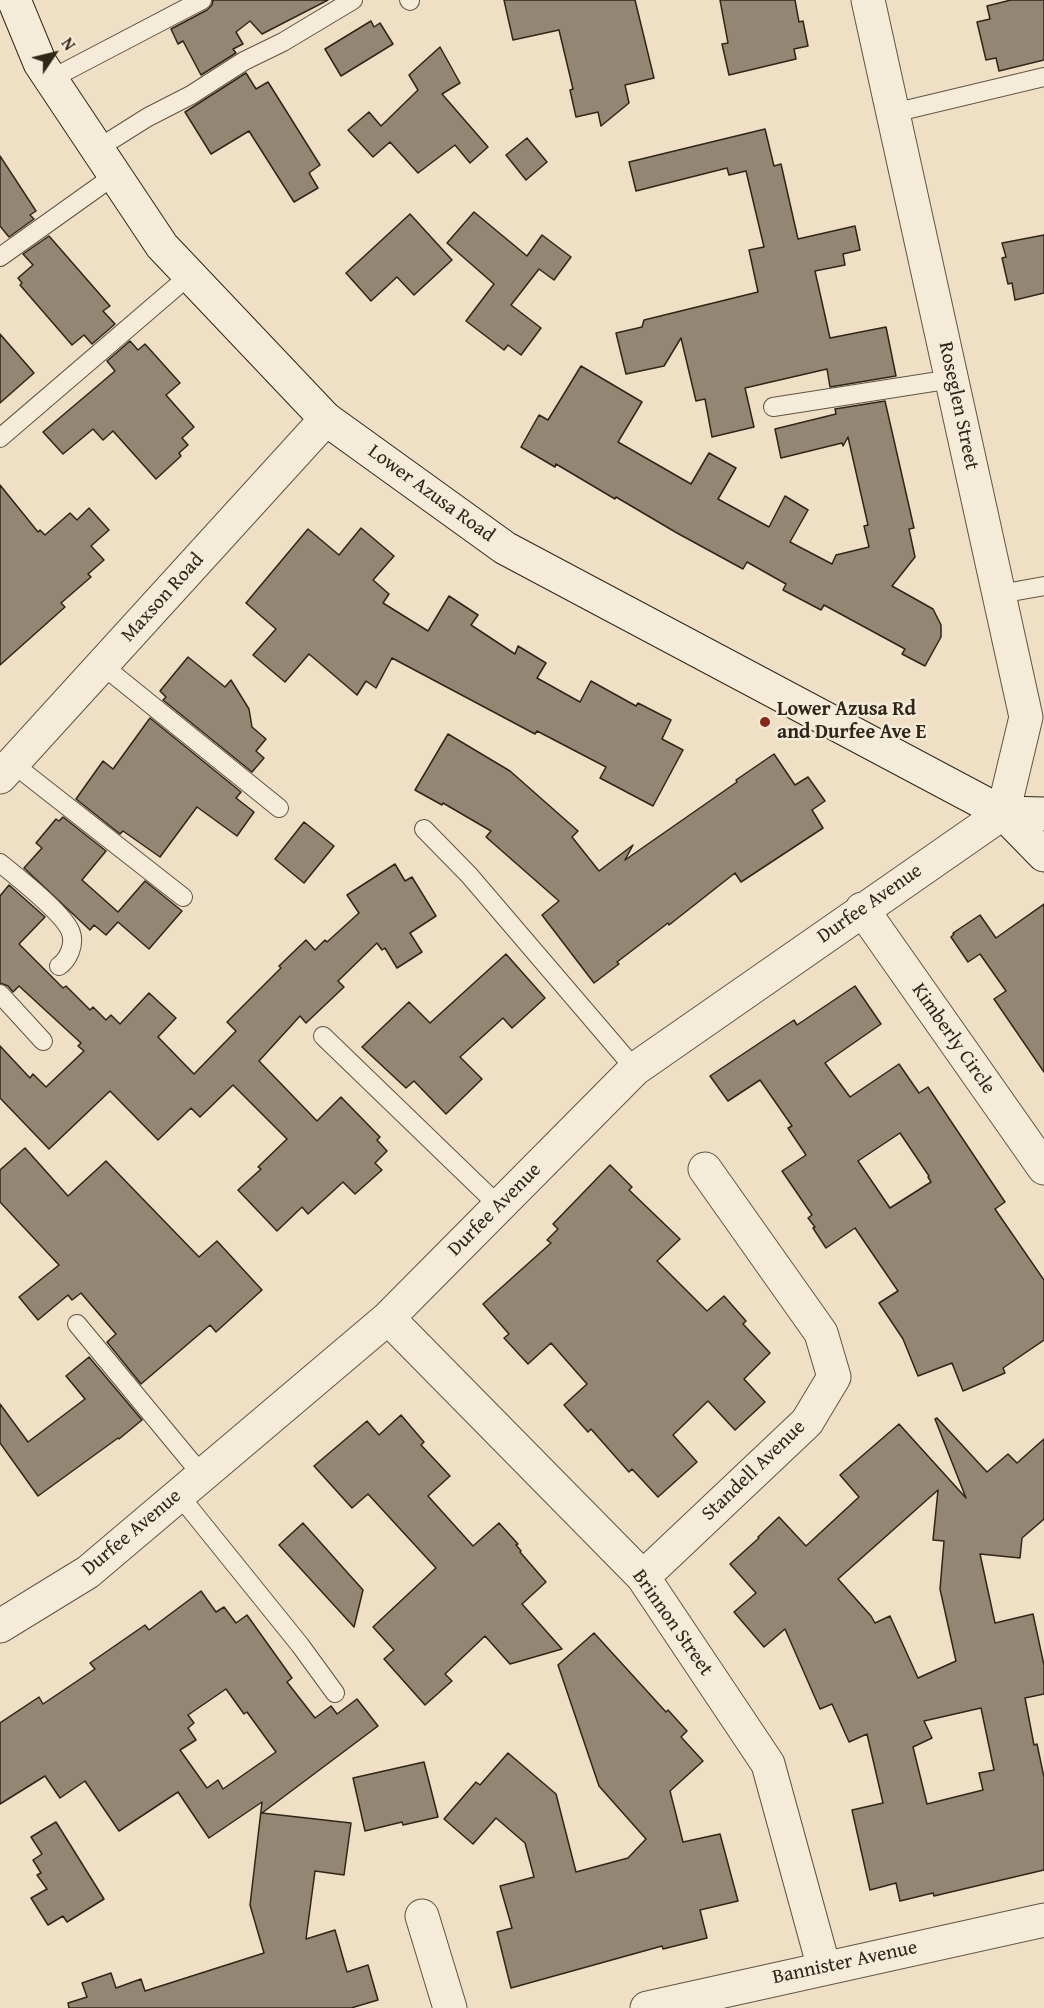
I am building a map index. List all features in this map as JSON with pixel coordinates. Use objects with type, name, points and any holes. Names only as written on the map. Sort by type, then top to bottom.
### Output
[{"type":"street","name":"Lower Azusa Road","points":[[14,0],[40,63],[162,246],[326,419],[505,548],[1003,813],[1044,855]]},
{"type":"street","name":"Roseglen Street","points":[[868,0],[1026,717],[1003,813]]},
{"type":"street","name":"Maxson Road","points":[[6,770],[326,419]]},
{"type":"street","name":"Lower Azusa Road","points":[[1003,813],[1044,814]]},
{"type":"street","name":"Durfee Avenue","points":[[0,1626],[88,1572],[388,1318],[635,1069],[1003,813]]},
{"type":"street","name":"Kimberly Circle","points":[[862,909],[1044,1168]]},
{"type":"street","name":"Standell Avenue","points":[[643,1577],[807,1422],[834,1377],[821,1333],[705,1169]]},
{"type":"street","name":"Brinnon Street","points":[[388,1318],[643,1577],[768,1764],[824,1968]]},
{"type":"street","points":[[422,1916],[450,2008]]},
{"type":"street","name":"Bannister Avenue","points":[[646,2008],[1044,1920]]},
{"type":"lane","points":[[51,79],[202,0]]},
{"type":"lane","points":[[0,257],[106,162],[148,117],[191,95],[244,61],[283,42],[353,0]]},
{"type":"lane","points":[[893,113],[1044,77]]},
{"type":"lane","points":[[0,438],[190,275]]},
{"type":"lane","points":[[772,407],[952,379]]},
{"type":"lane","points":[[1000,594],[1044,586]]},
{"type":"lane","points":[[102,665],[279,808]]},
{"type":"lane","points":[[6,770],[183,897]]},
{"type":"lane","points":[[424,829],[469,875],[635,1069]]},
{"type":"lane","points":[[0,862],[58,915],[71,932],[72,946],[66,961],[59,966]]},
{"type":"lane","points":[[0,994],[43,1041]]},
{"type":"lane","points":[[323,1036],[500,1206]]},
{"type":"lane","points":[[77,1324],[335,1693]]},
{"type":"building","points":[[213,0],[328,0],[262,34],[250,21],[236,32],[243,44],[233,49],[236,53],[201,75],[183,41],[178,44],[171,29],[207,10]]},
{"type":"building","points":[[504,0],[635,0],[654,78],[625,85],[629,103],[601,126],[598,112],[576,117],[570,90],[573,89],[559,30],[513,40]]},
{"type":"building","points":[[720,0],[795,0],[799,22],[803,21],[808,46],[794,49],[796,59],[729,75],[722,44],[728,43]]},
{"type":"building","points":[[1011,0],[1044,0],[1044,60],[999,71],[996,58],[986,60],[977,22],[990,19],[987,6]]},
{"type":"building","points":[[371,21],[374,27],[380,23],[393,44],[341,76],[325,49]]},
{"type":"building","points":[[440,47],[460,83],[442,94],[488,147],[470,163],[455,145],[418,173],[390,142],[373,157],[348,130],[369,112],[381,126],[418,90],[409,75]]},
{"type":"building","points":[[246,73],[256,89],[268,82],[320,165],[309,173],[318,188],[294,202],[249,131],[211,154],[185,112]]},
{"type":"building","points":[[765,129],[774,166],[781,164],[798,239],[855,226],[860,250],[843,254],[845,265],[815,271],[830,338],[886,327],[896,376],[830,387],[827,369],[745,388],[754,427],[712,437],[705,399],[696,401],[681,338],[664,366],[626,374],[616,333],[642,327],[644,320],[758,292],[749,250],[764,247],[746,171],[729,175],[727,168],[636,191],[629,162]]},
{"type":"building","points":[[527,138],[547,162],[526,180],[506,155]]},
{"type":"building","points":[[0,156],[36,211],[30,215],[34,219],[9,237],[0,226]]},
{"type":"building","points":[[474,212],[527,256],[542,235],[571,257],[554,280],[539,269],[511,305],[541,328],[521,355],[508,345],[504,350],[466,321],[494,284],[447,243]]},
{"type":"building","points":[[410,214],[452,260],[414,295],[397,277],[371,301],[346,273]]},
{"type":"building","points":[[1044,235],[1044,293],[1015,300],[1012,283],[1008,284],[1002,258],[1006,257],[1002,243]]},
{"type":"building","points":[[49,236],[110,306],[103,311],[115,324],[92,344],[84,335],[72,345],[20,285],[22,283],[18,278],[33,265],[23,254]]},
{"type":"building","points":[[0,334],[34,373],[0,403]]},
{"type":"building","points":[[130,341],[138,350],[145,344],[180,383],[166,395],[194,427],[182,438],[188,445],[179,453],[181,456],[156,479],[113,431],[103,440],[93,429],[63,454],[43,432],[115,371],[107,361]]},
{"type":"building","points":[[581,366],[642,402],[618,442],[691,484],[709,453],[736,468],[718,499],[769,527],[785,496],[808,510],[790,542],[832,564],[836,555],[869,547],[864,526],[868,525],[848,437],[843,446],[842,443],[781,458],[775,429],[836,414],[835,409],[885,401],[914,528],[909,529],[915,557],[892,586],[933,609],[941,625],[941,637],[925,666],[902,654],[905,649],[824,605],[821,610],[783,590],[786,584],[747,562],[743,569],[556,464],[555,467],[521,447],[539,415],[548,420]]},
{"type":"building","points":[[0,485],[38,532],[40,530],[45,535],[70,513],[77,520],[89,508],[109,530],[91,546],[104,560],[88,574],[91,577],[61,603],[65,607],[0,665]]},
{"type":"building","points":[[361,528],[394,556],[373,580],[389,594],[383,603],[428,631],[449,596],[478,615],[471,625],[515,654],[518,646],[546,663],[537,678],[580,702],[591,681],[636,706],[638,703],[671,720],[662,739],[683,750],[653,806],[600,778],[606,767],[537,731],[535,734],[392,658],[376,688],[366,681],[357,695],[309,654],[285,682],[253,655],[276,629],[246,603],[308,529],[339,555]]},
{"type":"building","points":[[188,657],[225,687],[231,680],[249,709],[252,727],[266,739],[256,751],[264,758],[252,772],[163,700],[166,697],[160,691]]},
{"type":"building","points":[[150,718],[241,792],[236,798],[254,812],[237,836],[197,807],[160,857],[123,831],[120,834],[76,799],[103,761],[113,769]]},
{"type":"building","points":[[448,734],[510,771],[578,831],[572,837],[599,871],[633,845],[625,860],[774,754],[795,785],[808,777],[825,801],[812,810],[823,828],[741,882],[735,873],[617,962],[619,964],[594,983],[542,915],[559,901],[486,837],[491,831],[443,803],[442,805],[415,790]]},
{"type":"building","points":[[63,817],[106,851],[82,880],[118,912],[145,881],[182,911],[149,949],[118,922],[106,935],[94,925],[90,930],[24,868],[42,848],[36,843],[56,819],[59,821]]},
{"type":"building","points":[[304,822],[334,846],[304,883],[275,859]]},
{"type":"building","points":[[395,864],[405,881],[412,877],[436,916],[410,933],[422,952],[397,968],[385,948],[382,950],[377,943],[338,981],[344,987],[306,1023],[300,1016],[259,1061],[317,1121],[341,1097],[380,1137],[377,1140],[387,1151],[375,1163],[382,1170],[355,1194],[343,1182],[308,1214],[302,1207],[277,1231],[238,1190],[261,1169],[258,1167],[287,1139],[233,1085],[200,1117],[191,1108],[158,1140],[110,1091],[49,1149],[0,1098],[0,1046],[30,1078],[33,1074],[46,1087],[84,1051],[78,1046],[81,1043],[19,986],[13,992],[8,986],[0,983],[0,896],[9,885],[45,917],[19,944],[63,988],[66,986],[90,1010],[93,1007],[106,1020],[111,1015],[120,1024],[149,993],[176,1018],[158,1037],[194,1074],[236,1031],[227,1022],[281,968],[279,966],[306,940],[315,950],[325,940],[327,942],[359,913],[347,895]]},
{"type":"building","points":[[1044,904],[1044,1072],[994,999],[1006,991],[980,954],[968,962],[951,937],[953,933],[980,915],[996,938]]},
{"type":"building","points":[[506,954],[545,998],[512,1028],[503,1018],[460,1057],[482,1079],[446,1114],[414,1081],[406,1088],[362,1047],[409,1002],[430,1023]]},
{"type":"building","points":[[855,986],[881,1024],[825,1063],[850,1097],[899,1064],[919,1093],[928,1087],[1005,1202],[995,1209],[1044,1280],[1044,1340],[1003,1368],[1005,1373],[963,1391],[952,1363],[918,1376],[903,1339],[879,1303],[898,1291],[855,1228],[826,1248],[808,1218],[812,1215],[782,1171],[806,1155],[788,1128],[792,1126],[760,1080],[728,1101],[710,1076],[794,1020],[797,1025]],"holes":[[[900,1133],[931,1182],[890,1208],[858,1161]]]},
{"type":"building","points":[[25,1148],[68,1196],[106,1161],[199,1257],[217,1241],[262,1290],[216,1332],[210,1325],[141,1384],[107,1342],[116,1334],[81,1293],[72,1300],[68,1295],[38,1320],[19,1297],[59,1265],[0,1202],[0,1170]]},
{"type":"building","points":[[610,1165],[632,1187],[629,1190],[680,1239],[657,1261],[707,1311],[724,1296],[746,1321],[743,1324],[770,1353],[744,1379],[765,1402],[735,1430],[708,1401],[673,1435],[697,1462],[658,1497],[632,1469],[629,1472],[591,1429],[588,1432],[564,1405],[587,1384],[551,1343],[528,1364],[504,1338],[509,1334],[483,1304],[551,1243],[547,1240],[558,1229],[553,1224]]},
{"type":"building","points":[[89,1357],[142,1420],[38,1496],[0,1443],[0,1404],[28,1442],[85,1399],[66,1376]]},
{"type":"building","points":[[401,1415],[424,1442],[421,1445],[450,1476],[428,1496],[473,1546],[499,1523],[546,1582],[522,1604],[562,1649],[510,1664],[485,1636],[445,1674],[452,1681],[425,1705],[384,1659],[394,1650],[373,1627],[436,1568],[368,1494],[352,1508],[314,1466],[367,1421],[379,1435]]},
{"type":"building","points":[[937,1418],[987,1472],[1008,1454],[1017,1463],[1044,1439],[1044,1519],[1022,1538],[1020,1558],[980,1554],[995,1623],[1033,1614],[1044,1665],[1044,1694],[1025,1698],[1034,1745],[1037,1744],[1044,1777],[1044,1870],[934,1896],[933,1893],[900,1901],[896,1883],[870,1890],[852,1810],[883,1803],[867,1734],[849,1742],[832,1704],[820,1709],[785,1629],[764,1647],[734,1612],[756,1593],[730,1564],[779,1517],[806,1546],[859,1497],[840,1475],[899,1424],[966,1498],[935,1419]],"holes":[[[938,1490],[933,1540],[944,1541],[940,1589],[956,1661],[918,1678],[890,1616],[875,1623],[838,1579]],[[981,1708],[994,1770],[979,1773],[983,1790],[927,1804],[913,1747],[932,1738],[924,1721]]]},
{"type":"building","points":[[303,1523],[363,1590],[354,1627],[279,1545]]},
{"type":"building","points":[[201,1591],[216,1612],[224,1607],[236,1623],[247,1615],[292,1678],[287,1682],[315,1718],[331,1706],[337,1714],[357,1699],[378,1726],[262,1813],[351,1823],[344,1875],[315,1871],[306,1939],[335,1930],[347,1972],[368,1965],[378,2000],[351,2008],[69,2008],[68,2003],[87,1997],[82,1983],[111,1973],[116,1988],[141,1979],[145,1991],[264,1953],[250,1905],[262,1802],[209,1838],[178,1792],[119,1831],[85,1781],[60,1798],[45,1776],[0,1804],[0,1723],[39,1697],[43,1704],[95,1669],[90,1663],[145,1625],[149,1630]],"holes":[[[226,1689],[244,1714],[247,1712],[276,1752],[223,1789],[218,1780],[207,1788],[180,1750],[196,1740],[188,1728],[194,1723],[188,1715]]]},
{"type":"building","points":[[594,1633],[666,1712],[668,1710],[687,1731],[681,1737],[703,1761],[670,1791],[683,1842],[720,1834],[738,1901],[700,1910],[707,1938],[663,1949],[662,1946],[511,1988],[497,1932],[512,1928],[500,1886],[534,1877],[525,1843],[496,1818],[473,1844],[444,1819],[476,1782],[480,1785],[508,1753],[556,1794],[576,1872],[628,1858],[646,1839],[599,1786],[558,1665]]},
{"type":"building","points":[[424,1762],[438,1817],[403,1825],[402,1822],[365,1831],[353,1778]]},
{"type":"building","points":[[56,1822],[104,1899],[67,1922],[63,1916],[48,1925],[31,1898],[47,1889],[37,1875],[41,1873],[33,1860],[42,1854],[31,1837]]},
{"type":"place","name":"Lower Azusa Rd and Durfee Ave E","points":[[765,722]]}]
